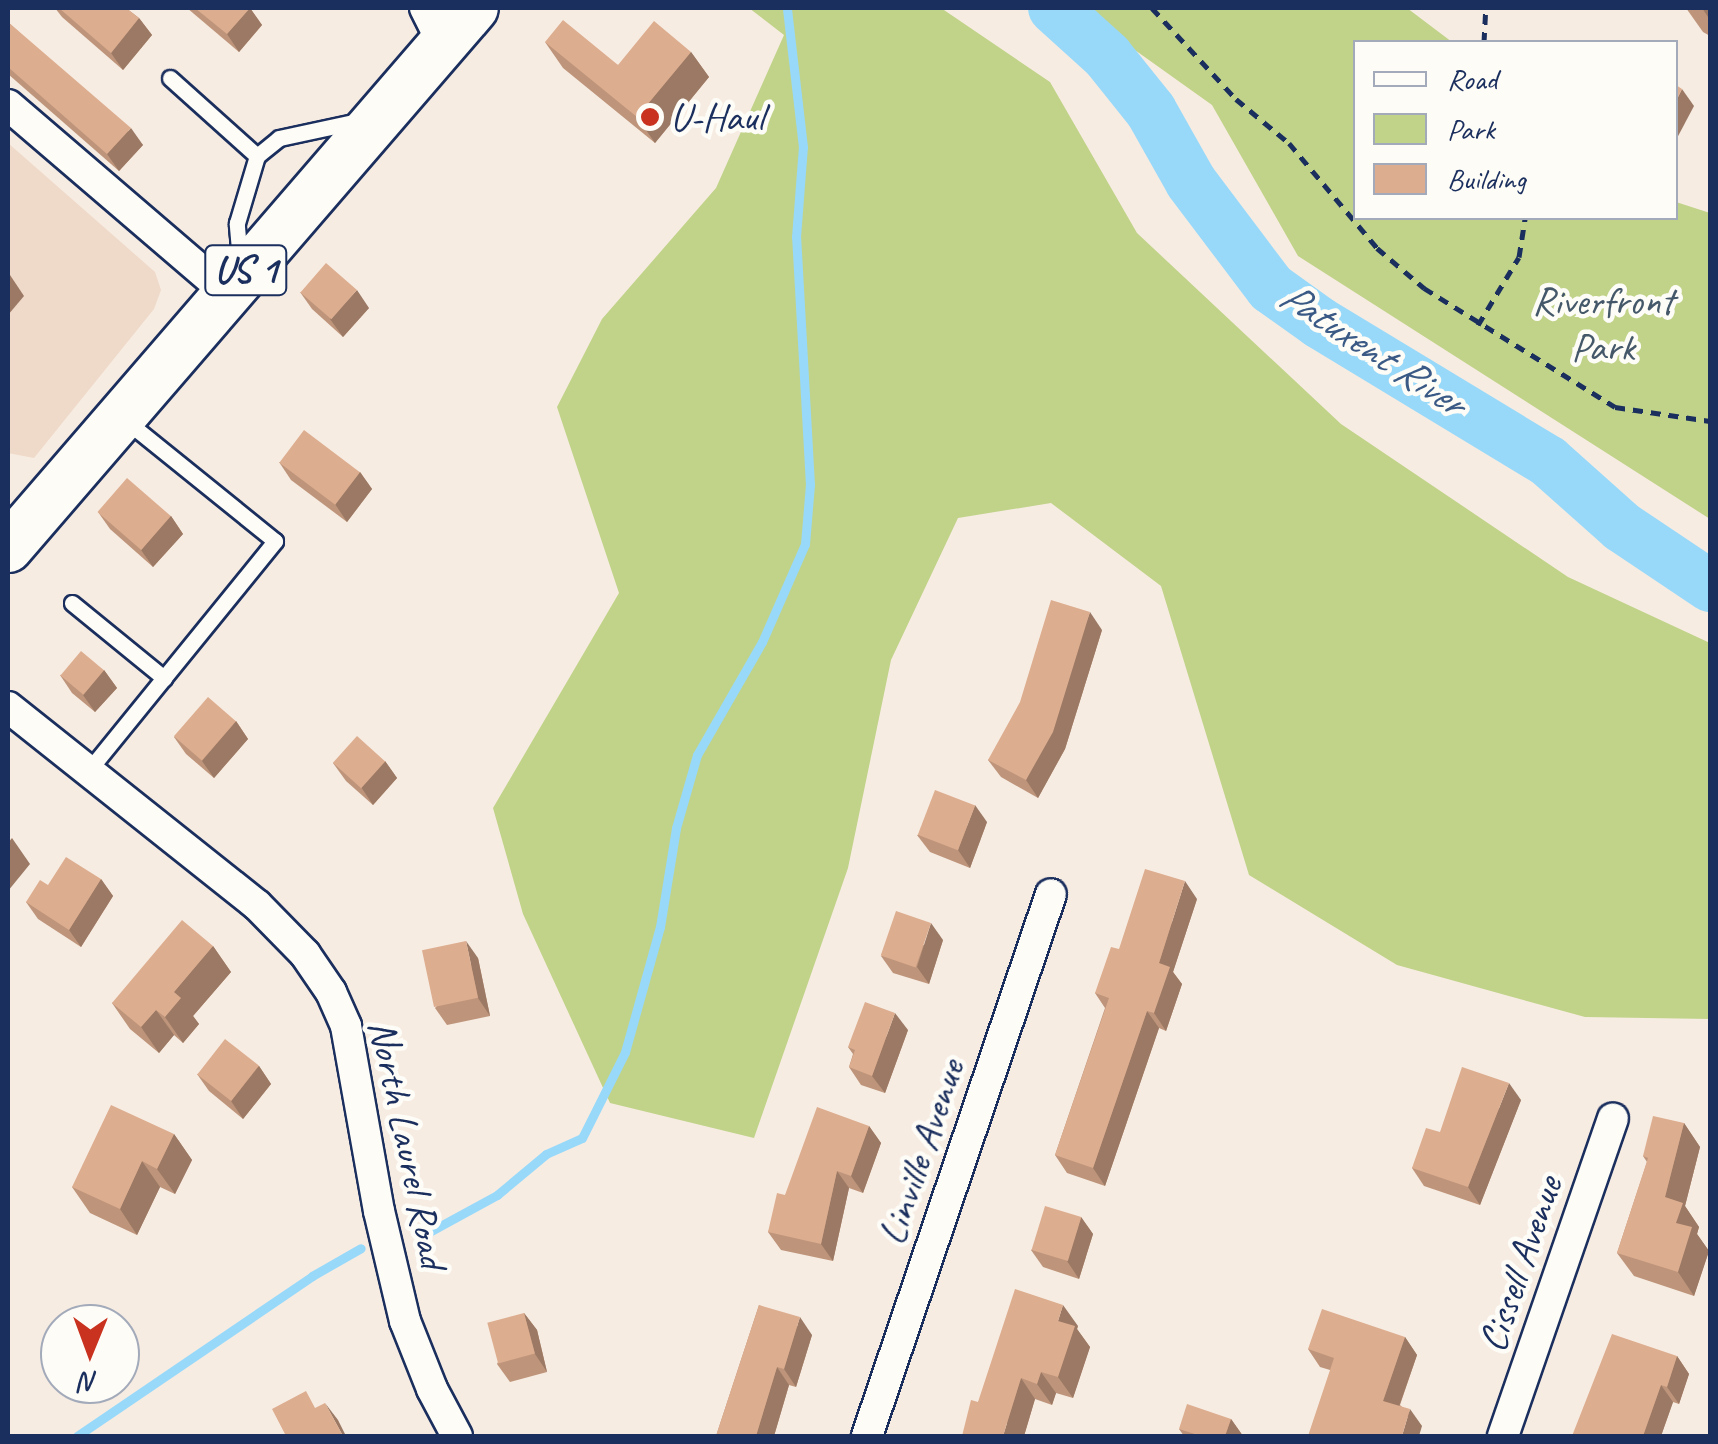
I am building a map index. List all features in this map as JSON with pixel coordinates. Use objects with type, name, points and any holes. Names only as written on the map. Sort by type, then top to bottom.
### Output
[{"type":"main road","name":"US 1","points":[[14,528],[120,416],[380,116],[434,26],[474,8]]},
{"type":"street","points":[[8,106],[234,284]]},
{"type":"street","name":"North Laurel Road","points":[[8,706],[257,905],[305,954],[331,992],[350,1043],[379,1210],[405,1321],[432,1389],[457,1436]]},
{"type":"street","name":"Linville Avenue","points":[[867,1436],[1051,894]]},
{"type":"street","name":"Cissell Avenue","points":[[1502,1436],[1613,1118]]},
{"type":"lane","points":[[170,78],[257,156]]},
{"type":"lane","points":[[234,284],[237,223],[257,156],[279,138],[380,116]]},
{"type":"lane","points":[[89,770],[275,540],[120,416]]},
{"type":"lane","points":[[72,603],[164,678]]},
{"type":"path","points":[[1152,8],[1236,99],[1289,143],[1353,219]]},
{"type":"path","points":[[1484,40],[1486,8]]},
{"type":"path","points":[[1354,220],[1378,248],[1424,288],[1478,326],[1615,407],[1710,421]]},
{"type":"path","points":[[1478,326],[1518,257],[1526,220]]},
{"type":"shaded area","points":[[8,143],[155,272],[161,290],[154,309],[34,458],[8,453]]},
{"type":"green space","points":[[749,8],[941,8],[1050,82],[1137,233],[1341,424],[1568,577],[1710,643],[1710,1019],[1585,1017],[1397,965],[1249,875],[1161,586],[1051,503],[958,518],[891,660],[848,868],[754,1138],[610,1103],[523,914],[493,808],[619,593],[557,407],[602,319],[716,188],[784,35]]},
{"type":"green space","name":"Riverfront Park","points":[[1076,8],[1407,8],[1449,40],[1353,40],[1353,220],[1678,220],[1678,203],[1710,213],[1710,519],[1298,256],[1212,105]]},
{"type":"building","points":[[59,8],[126,8],[139,18],[111,53]]},
{"type":"building","points":[[195,8],[250,8],[227,34]]},
{"type":"building","points":[[563,20],[618,65],[654,21],[691,52],[637,117],[545,42]]},
{"type":"building","points":[[8,22],[131,128],[107,154],[8,67]]},
{"type":"building","points":[[326,263],[357,290],[331,319],[300,292]]},
{"type":"building","points":[[304,430],[360,472],[335,505],[279,463]]},
{"type":"building","points":[[127,478],[171,516],[141,550],[97,512]]},
{"type":"building","points":[[1051,600],[1090,612],[1053,732],[1026,780],[988,760],[1020,702]]},
{"type":"building","points":[[81,651],[104,670],[83,695],[60,676]]},
{"type":"building","points":[[208,697],[236,721],[202,761],[174,736]]},
{"type":"building","points":[[357,736],[385,761],[361,788],[333,763]]},
{"type":"building","points":[[935,790],[975,805],[958,850],[918,835]]},
{"type":"building","points":[[66,857],[101,879],[69,930],[26,902],[40,880],[48,885]]},
{"type":"building","points":[[1145,869],[1185,881],[1159,963],[1170,967],[1154,1013],[1147,1011],[1093,1168],[1055,1155],[1109,998],[1095,993],[1111,947],[1119,949]]},
{"type":"building","points":[[896,911],[931,923],[916,967],[881,955]]},
{"type":"building","points":[[182,920],[213,946],[174,992],[181,998],[165,1017],[156,1010],[141,1027],[112,1003]]},
{"type":"building","points":[[466,941],[478,998],[434,1007],[422,950]]},
{"type":"building","points":[[865,1002],[895,1013],[872,1076],[849,1067],[855,1050],[848,1047]]},
{"type":"building","points":[[225,1039],[259,1065],[231,1101],[197,1074]]},
{"type":"building","points":[[1462,1067],[1509,1083],[1468,1187],[1412,1168],[1426,1128],[1440,1132]]},
{"type":"building","points":[[111,1105],[174,1134],[157,1169],[142,1161],[120,1209],[72,1187]]},
{"type":"building","points":[[817,1107],[869,1126],[851,1176],[837,1171],[821,1244],[768,1232],[777,1193],[785,1195]]},
{"type":"building","points":[[1653,1116],[1684,1123],[1665,1197],[1683,1203],[1676,1223],[1692,1227],[1678,1272],[1617,1253],[1648,1158],[1643,1156]]},
{"type":"building","points":[[1045,1206],[1081,1217],[1068,1261],[1032,1250]]},
{"type":"building","points":[[1015,1289],[1063,1305],[1058,1321],[1075,1326],[1058,1377],[1041,1372],[1037,1384],[1021,1378],[1003,1436],[962,1436],[971,1400],[978,1402]]},
{"type":"building","points":[[759,1305],[800,1317],[784,1369],[777,1367],[756,1436],[716,1436]]},
{"type":"building","points":[[1322,1309],[1405,1337],[1383,1401],[1410,1409],[1402,1436],[1308,1436],[1334,1358],[1308,1349]]},
{"type":"building","points":[[524,1313],[535,1354],[498,1363],[487,1323]]},
{"type":"building","points":[[1612,1334],[1677,1356],[1667,1387],[1661,1385],[1643,1436],[1572,1436]]},
{"type":"building","points":[[306,1391],[315,1408],[325,1403],[343,1436],[286,1436],[272,1409]]},
{"type":"building","points":[[1187,1404],[1231,1419],[1225,1436],[1201,1436],[1179,1429]]},
{"type":"waterway","points":[[420,1237],[497,1195],[546,1154],[582,1138],[625,1052],[660,927],[676,828],[697,755],[762,642],[805,544],[810,485],[796,237],[803,147],[787,8]]},
{"type":"waterway","name":"Patuxent River","points":[[1054,8],[1107,56],[1151,111],[1191,182],[1271,288],[1320,323],[1548,461],[1622,527],[1710,586]]},
{"type":"waterway","points":[[77,1436],[312,1276],[361,1248]]},
{"type":"place","name":"U-Haul","points":[[650,117]]}]
